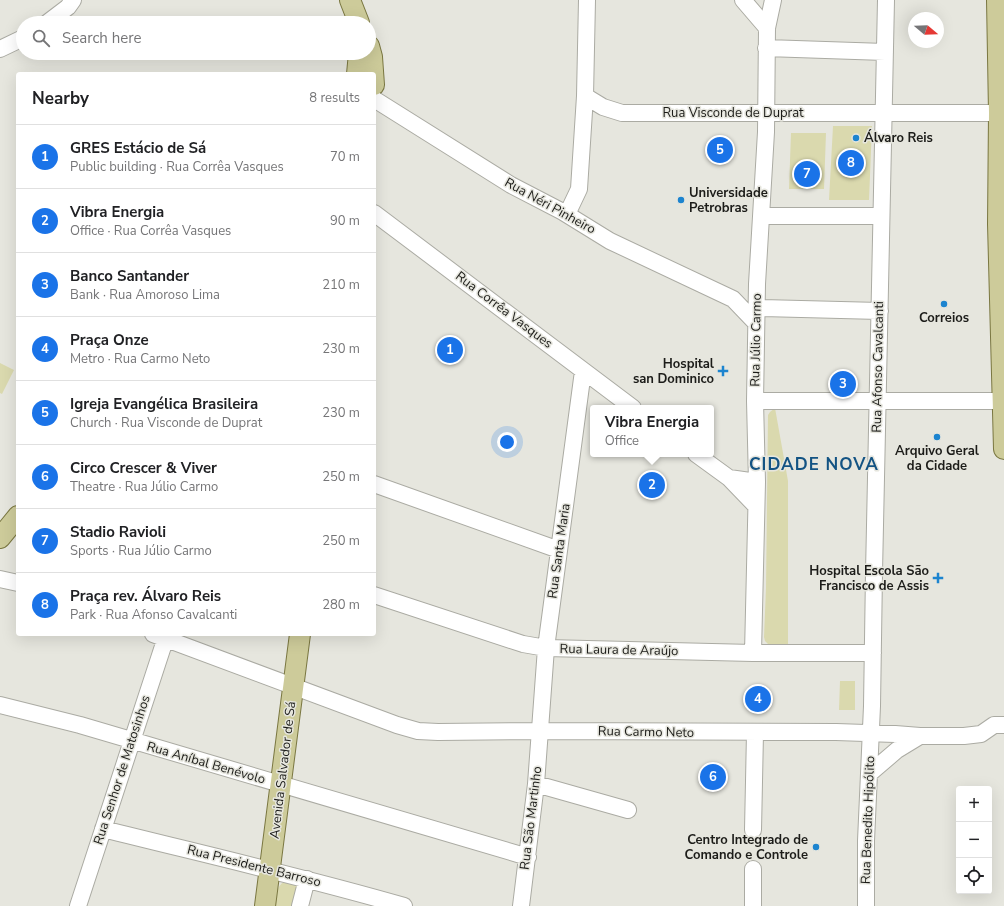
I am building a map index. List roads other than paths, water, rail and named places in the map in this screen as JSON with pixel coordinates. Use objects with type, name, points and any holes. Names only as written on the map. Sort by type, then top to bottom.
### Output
[{"type":"main road","points":[[350,0],[356,16]]},
{"type":"main road","points":[[997,0],[999,113],[998,224],[1003,360],[1004,450]]},
{"type":"main road","points":[[357,72],[358,60]]},
{"type":"main road","points":[[372,60],[373,72]]},
{"type":"main road","points":[[0,538],[16,518]]},
{"type":"main road","name":"Avenida Salvador de Sá","points":[[265,906],[282,785],[300,636]]},
{"type":"street","points":[[56,16],[68,7],[73,0]]},
{"type":"street","points":[[743,0],[768,28]]},
{"type":"street","name":"Rua Júlio Carmo","points":[[753,653],[757,482],[755,401],[757,284],[766,113],[766,48],[768,28],[774,0]]},
{"type":"street","name":"Rua Afonso Cavalcanti","points":[[871,734],[886,0]]},
{"type":"street","points":[[563,212],[570,208],[579,189],[585,96],[588,2]]},
{"type":"street","points":[[0,50],[16,42]]},
{"type":"street","points":[[766,48],[885,52]]},
{"type":"street","name":"Rua Visconde de Duprat","points":[[585,96],[603,107],[622,113],[999,113]]},
{"type":"street","name":"Rua Néri Pinheiro","points":[[376,100],[511,185],[563,212],[610,241],[733,299],[756,316]]},
{"type":"street","name":"Rua Corrêa Vasques","points":[[376,214],[629,405]]},
{"type":"street","points":[[761,216],[881,216]]},
{"type":"street","points":[[733,299],[744,297],[757,284]]},
{"type":"street","points":[[756,316],[880,311]]},
{"type":"street","name":"Rua Santa Maria","points":[[541,731],[546,648],[583,371]]},
{"type":"street","points":[[755,401],[1003,401]]},
{"type":"street","points":[[700,457],[729,478],[756,506]]},
{"type":"street","points":[[729,478],[757,482]]},
{"type":"street","points":[[376,485],[560,550]]},
{"type":"street","points":[[0,579],[16,583]]},
{"type":"street","name":"Rua Laura de Araújo","points":[[376,595],[523,644],[546,648],[753,653],[873,654]]},
{"type":"street","name":"Rua Carmo Neto","points":[[162,636],[397,725],[418,731],[829,732],[920,736],[964,736],[981,734],[994,725],[1004,725]]},
{"type":"street","name":"Rua Senhor de Matosinhos","points":[[80,906],[162,636]]},
{"type":"street","name":"Rua Aníbal Benévolo","points":[[0,705],[80,726],[528,857]]},
{"type":"street","name":"Rua São Martinho","points":[[521,906],[528,857],[541,731]]},
{"type":"street","points":[[753,830],[755,733]]},
{"type":"street","name":"Rua Benedito Hipólito","points":[[866,906],[866,841],[871,734]]},
{"type":"street","points":[[869,774],[897,750],[920,736]]},
{"type":"street","points":[[536,784],[628,810]]},
{"type":"street","name":"Rua Presidente Barroso","points":[[103,828],[269,871],[307,879],[355,899],[404,906]]},
{"type":"street","points":[[753,869],[753,906]]},
{"type":"street","points":[[300,906],[307,879]]},
{"type":"place","name":"Álvaro Reis","points":[[856,138]]},
{"type":"place","name":"Igreja Evangélica Brasileira","points":[[720,150]]},
{"type":"place","name":"Praça rev. Álvaro Reis","points":[[851,163]]},
{"type":"place","name":"Stadio Ravioli","points":[[807,174]]},
{"type":"place","name":"Universidade Petrobras","points":[[681,200]]},
{"type":"place","name":"Correios","points":[[944,304]]},
{"type":"place","name":"GRES Estácio de Sá","points":[[450,350]]},
{"type":"place","name":"Hospital san Dominico","points":[[723,371]]},
{"type":"place","name":"Banco Santander","points":[[843,384]]},
{"type":"place","name":"Arquivo Geral da Cidade","points":[[937,437]]},
{"type":"place","name":"Vibra Energia","points":[[652,485]]},
{"type":"place","name":"Hospital Escola São Francisco de Assis","points":[[938,578]]},
{"type":"place","name":"Praça Onze","points":[[758,699]]},
{"type":"place","name":"Circo Crescer & Viver","points":[[713,777]]},
{"type":"place","name":"Centro Integrado de Comando e Controle","points":[[816,847]]},
{"type":"district","name":"CIDADE NOVA","points":[[814,464]]}]
